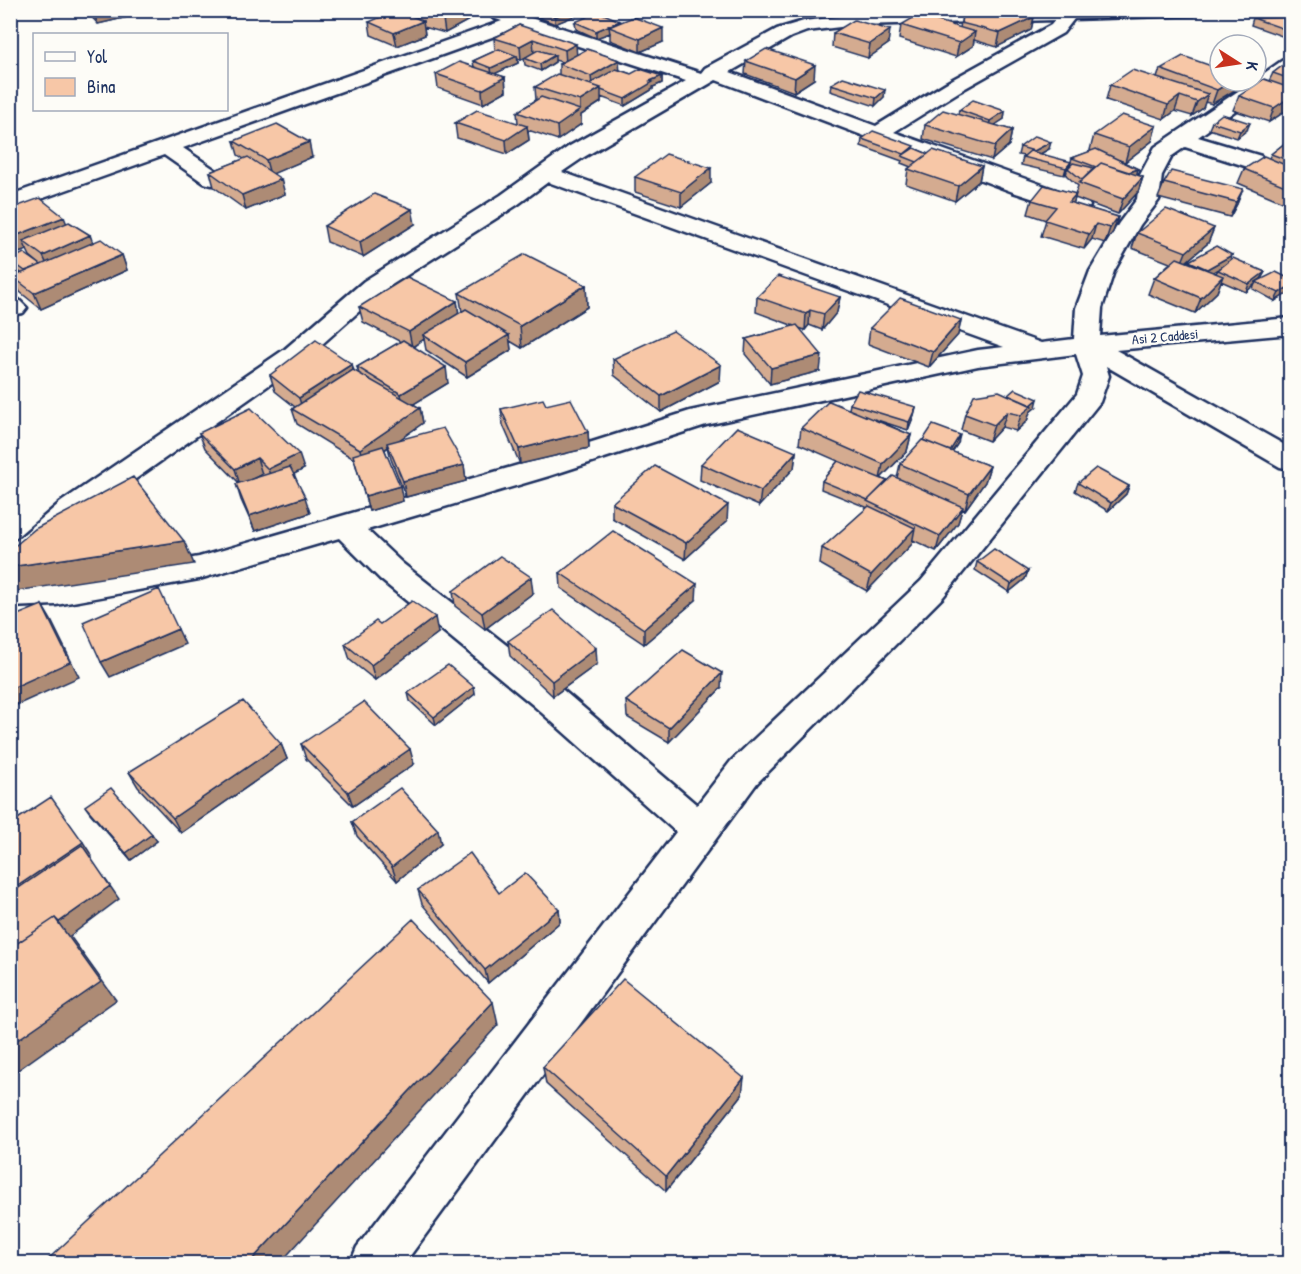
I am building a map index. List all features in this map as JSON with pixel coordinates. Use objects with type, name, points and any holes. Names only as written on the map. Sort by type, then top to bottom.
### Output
[{"type":"street","points":[[488,10],[706,76],[1130,223]]},
{"type":"street","points":[[10,564],[72,509],[294,355],[373,286],[509,200],[576,152],[784,33],[804,26],[856,20],[1194,10]]},
{"type":"street","points":[[877,134],[953,87],[1057,29],[1069,13]]},
{"type":"street","points":[[10,203],[519,21]]},
{"type":"street","points":[[374,1263],[702,831],[744,772],[933,589],[1090,396],[1096,376],[1086,344],[1089,308],[1102,271],[1130,223],[1148,200],[1151,175],[1163,152],[1188,127],[1290,64]]},
{"type":"street","points":[[1188,127],[1253,161]]},
{"type":"street","points":[[165,146],[212,178]]},
{"type":"street","points":[[544,174],[1039,351]]},
{"type":"street","name":"Asi 2 Caddesi","points":[[10,595],[56,593],[199,568],[539,469],[700,417],[978,358],[1086,344],[1290,326]]},
{"type":"street","points":[[1086,344],[1290,460]]},
{"type":"street","points":[[346,527],[391,571],[545,695],[702,831]]},
{"type":"building","points":[[89,10],[124,10],[95,17]]},
{"type":"building","points":[[398,10],[423,21],[394,33],[369,22]]},
{"type":"building","points":[[418,10],[459,10],[443,19],[416,12]]},
{"type":"building","points":[[538,10],[570,10],[555,17]]},
{"type":"building","points":[[599,12],[620,21],[596,31],[575,22]]},
{"type":"building","points":[[1026,12],[1034,17],[1000,33],[961,23],[962,16]]},
{"type":"building","points":[[918,15],[975,32],[959,43],[901,25]]},
{"type":"building","points":[[633,17],[663,28],[640,39],[609,27]]},
{"type":"building","points":[[1290,17],[1290,31],[1253,18]]},
{"type":"building","points":[[854,20],[890,30],[870,44],[833,33]]},
{"type":"building","points":[[519,25],[576,44],[565,50],[533,39],[520,46],[494,38]]},
{"type":"building","points":[[499,49],[517,56],[491,68],[473,61]]},
{"type":"building","points":[[587,49],[619,60],[591,76],[559,64]]},
{"type":"building","points":[[766,49],[815,65],[795,78],[746,61]]},
{"type":"building","points":[[538,50],[555,55],[540,64],[524,58]]},
{"type":"building","points":[[1183,56],[1208,65],[1208,87],[1160,69]]},
{"type":"building","points":[[1290,60],[1290,79],[1273,73]]},
{"type":"building","points":[[459,62],[505,77],[482,90],[436,74]]},
{"type":"building","points":[[616,69],[631,74],[640,69],[662,76],[650,81],[653,82],[625,99],[589,84]]},
{"type":"building","points":[[1132,70],[1208,94],[1197,102],[1180,96],[1168,105],[1110,85]]},
{"type":"building","points":[[557,74],[601,88],[580,101],[535,87]]},
{"type":"building","points":[[843,77],[885,90],[876,98],[831,84]]},
{"type":"building","points":[[1268,80],[1290,88],[1290,97],[1274,108],[1239,96],[1243,93],[1268,93]]},
{"type":"building","points":[[541,97],[580,110],[557,126],[517,112]]},
{"type":"building","points":[[973,100],[1005,111],[990,121],[959,110]]},
{"type":"building","points":[[477,110],[527,126],[506,140],[455,123]]},
{"type":"building","points":[[943,110],[1012,130],[995,146],[925,125]]},
{"type":"building","points":[[1222,114],[1250,123],[1240,131],[1212,122]]},
{"type":"building","points":[[1122,115],[1156,126],[1129,147],[1094,135]]},
{"type":"building","points":[[277,124],[309,142],[266,160],[234,141]]},
{"type":"building","points":[[873,131],[914,146],[904,154],[862,139]]},
{"type":"building","points":[[1035,136],[1051,142],[1034,151],[1020,147]]},
{"type":"building","points":[[1290,139],[1290,161],[1271,154]]},
{"type":"building","points":[[914,148],[928,154],[917,162],[902,156]]},
{"type":"building","points":[[1096,149],[1138,169],[1129,172],[1101,163],[1096,167],[1072,158]]},
{"type":"building","points":[[933,150],[982,166],[958,186],[908,169]]},
{"type":"building","points":[[1030,151],[1071,162],[1066,168],[1023,157]]},
{"type":"building","points":[[666,154],[711,168],[681,192],[635,177]]},
{"type":"building","points":[[1264,156],[1290,167],[1290,188],[1244,169]]},
{"type":"building","points":[[248,157],[281,179],[242,195],[210,172]]},
{"type":"building","points":[[1073,163],[1094,168],[1082,180],[1068,168]]},
{"type":"building","points":[[1101,163],[1143,177],[1123,199],[1079,183]]},
{"type":"building","points":[[1171,171],[1243,189],[1236,202],[1164,183]]},
{"type":"building","points":[[1044,185],[1076,194],[1069,202],[1118,217],[1110,228],[1096,224],[1089,234],[1045,220],[1056,207],[1032,200]]},
{"type":"building","points":[[374,194],[412,209],[360,242],[324,226]]},
{"type":"building","points":[[40,198],[64,217],[10,238],[10,209]]},
{"type":"building","points":[[1166,209],[1214,228],[1186,252],[1137,233]]},
{"type":"building","points":[[69,222],[90,235],[43,256],[23,241]]},
{"type":"building","points":[[101,239],[122,255],[34,293],[13,277]]},
{"type":"building","points":[[1216,246],[1232,255],[1207,269],[1189,261]]},
{"type":"building","points":[[24,253],[41,265],[25,271],[10,260]]},
{"type":"building","points":[[525,254],[586,285],[520,326],[459,293]]},
{"type":"building","points":[[1177,258],[1223,276],[1201,298],[1154,278]]},
{"type":"building","points":[[1233,258],[1265,272],[1249,284],[1218,270]]},
{"type":"building","points":[[1276,272],[1290,279],[1290,286],[1279,293],[1256,282]]},
{"type":"building","points":[[778,276],[840,297],[824,314],[810,310],[806,314],[757,297]]},
{"type":"building","points":[[407,277],[457,301],[409,332],[359,307]]},
{"type":"building","points":[[900,298],[961,320],[933,352],[870,328]]},
{"type":"building","points":[[466,309],[509,335],[465,362],[423,335]]},
{"type":"building","points":[[797,325],[822,355],[771,368],[746,339]]},
{"type":"building","points":[[673,331],[721,365],[661,396],[613,359]]},
{"type":"building","points":[[316,340],[352,364],[299,398],[270,375]]},
{"type":"building","points":[[403,340],[446,367],[401,394],[357,367]]},
{"type":"building","points":[[353,370],[420,408],[360,449],[292,409]]},
{"type":"building","points":[[1015,389],[1038,399],[1031,405],[1008,395]]},
{"type":"building","points":[[858,390],[916,407],[909,422],[850,404]]},
{"type":"building","points":[[999,391],[1032,406],[1021,415],[1007,412],[994,425],[965,414],[974,395]]},
{"type":"building","points":[[543,399],[546,405],[571,399],[588,432],[519,449],[501,409]]},
{"type":"building","points":[[829,401],[911,435],[883,464],[801,428]]},
{"type":"building","points":[[251,408],[299,454],[268,469],[257,458],[235,469],[199,433]]},
{"type":"building","points":[[933,425],[960,435],[950,451],[923,440]]},
{"type":"building","points":[[737,427],[796,452],[761,491],[701,464]]},
{"type":"building","points":[[443,428],[464,465],[403,481],[387,443]]},
{"type":"building","points":[[922,440],[990,466],[969,494],[900,464]]},
{"type":"building","points":[[383,446],[400,486],[365,496],[353,455]]},
{"type":"building","points":[[838,461],[887,481],[868,500],[822,481]]},
{"type":"building","points":[[655,466],[728,505],[686,543],[612,503]]},
{"type":"building","points":[[290,467],[305,497],[249,516],[236,484]]},
{"type":"building","points":[[1096,468],[1129,486],[1111,503],[1078,483]]},
{"type":"building","points":[[893,476],[963,507],[940,536],[867,501]]},
{"type":"building","points":[[133,477],[184,541],[10,567],[10,550],[35,529]]},
{"type":"building","points":[[869,506],[915,528],[871,575],[822,548]]},
{"type":"building","points":[[613,531],[697,584],[644,629],[560,573]]},
{"type":"building","points":[[994,549],[1028,571],[1011,584],[977,562]]},
{"type":"building","points":[[500,556],[531,577],[482,613],[453,591]]},
{"type":"building","points":[[159,589],[178,629],[101,662],[83,622]]},
{"type":"building","points":[[412,601],[435,617],[371,665],[345,644],[376,621],[380,624]]},
{"type":"building","points":[[42,605],[70,662],[10,689],[10,618]]},
{"type":"building","points":[[553,610],[596,648],[552,681],[508,641]]},
{"type":"building","points":[[683,650],[722,673],[669,728],[626,701]]},
{"type":"building","points":[[448,665],[474,687],[434,717],[408,693]]},
{"type":"building","points":[[243,701],[281,744],[173,818],[129,772]]},
{"type":"building","points":[[364,702],[410,749],[348,792],[301,744]]},
{"type":"building","points":[[111,788],[152,834],[126,853],[85,806]]},
{"type":"building","points":[[400,788],[438,830],[392,867],[352,822]]},
{"type":"building","points":[[51,797],[83,842],[10,891],[10,824]]},
{"type":"building","points":[[82,845],[110,886],[59,922],[55,918],[10,948],[10,894]]},
{"type":"building","points":[[470,853],[499,893],[525,873],[559,909],[485,970],[418,890]]},
{"type":"building","points":[[55,918],[101,982],[10,1045],[10,948]]},
{"type":"building","points":[[413,919],[493,1002],[249,1263],[44,1263]]},
{"type":"building","points":[[623,979],[744,1078],[666,1176],[543,1067]]}]
